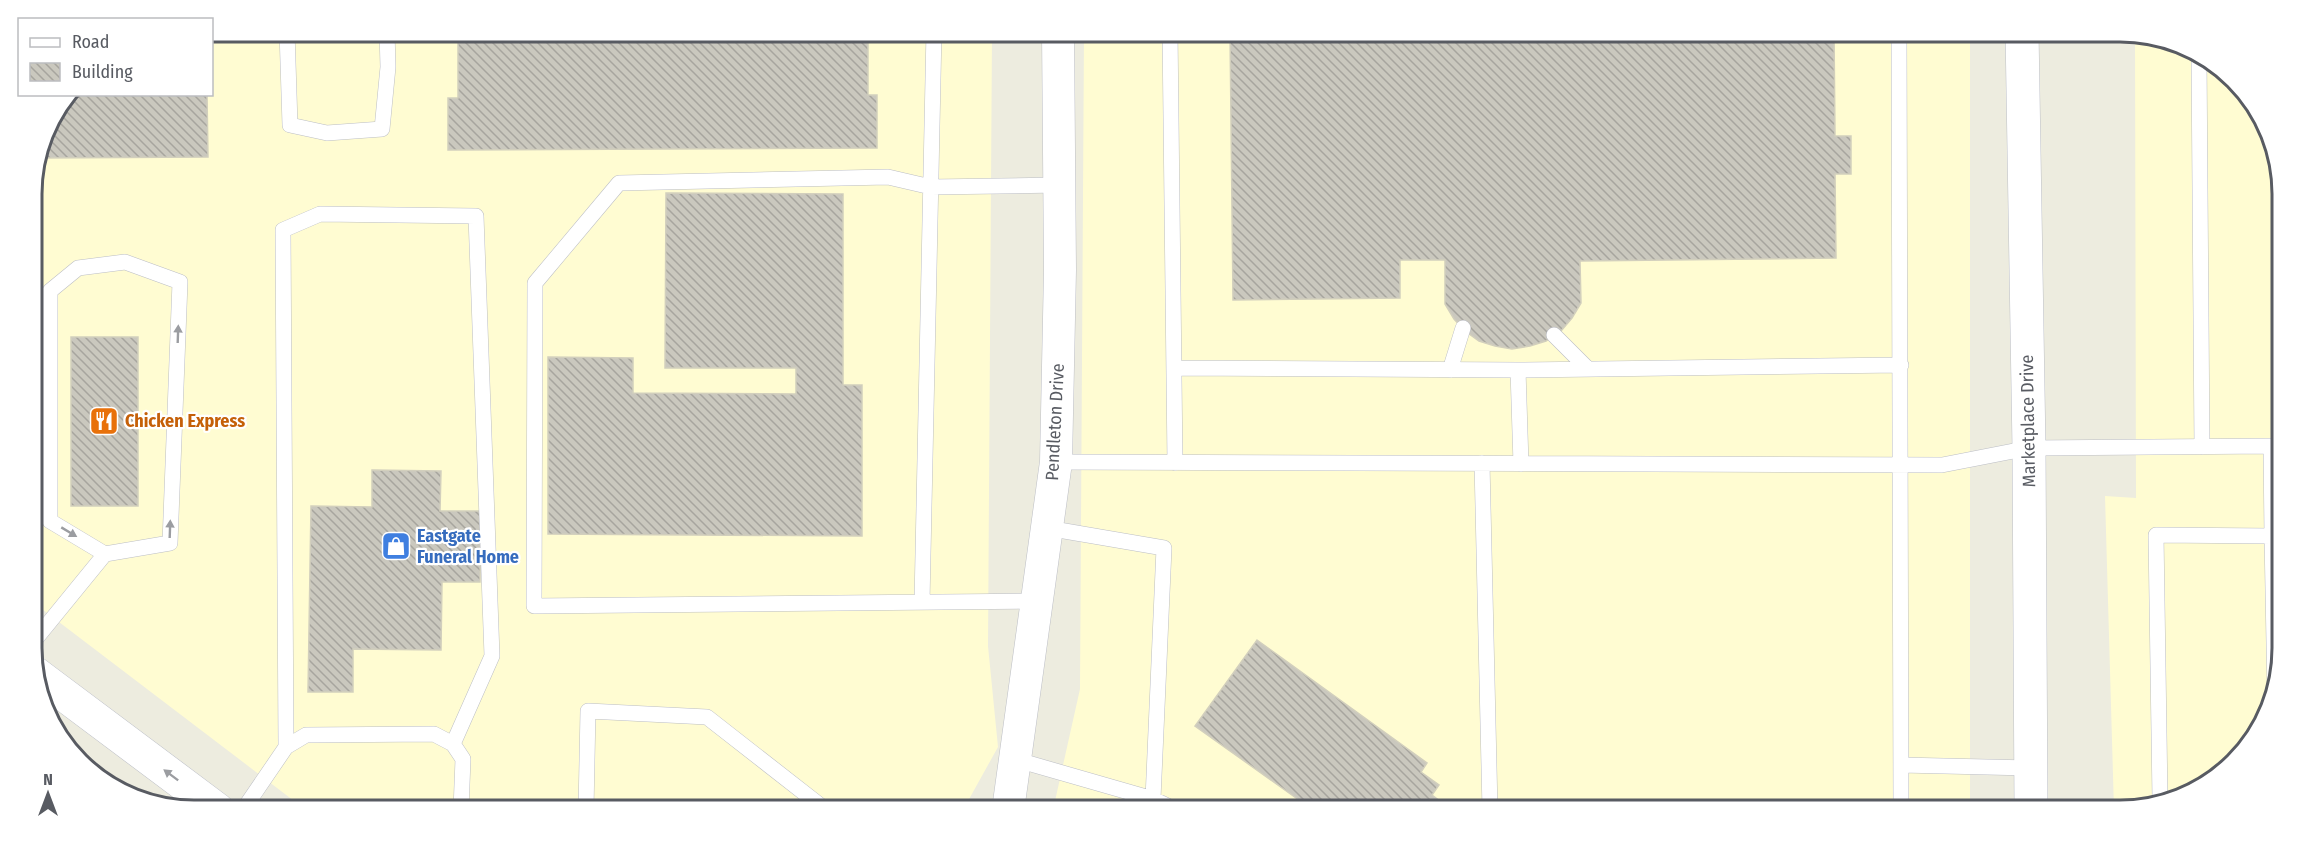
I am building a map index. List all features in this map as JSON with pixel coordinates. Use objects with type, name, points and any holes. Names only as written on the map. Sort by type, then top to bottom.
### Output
[{"type":"street","name":"Pendleton Drive","points":[[1009,800],[1056,462],[1060,270],[1058,42]]},
{"type":"street","name":"Marketplace Drive","points":[[2022,42],[2029,448],[2031,800]]},
{"type":"street","points":[[46,682],[205,800]]},
{"type":"lane","points":[[287,42],[290,125],[327,133],[382,129],[388,67],[387,42]]},
{"type":"lane","points":[[922,602],[934,42]]},
{"type":"lane","points":[[1170,42],[1175,463]]},
{"type":"lane","points":[[1899,42],[1901,800]]},
{"type":"lane","points":[[2199,65],[2202,447]]},
{"type":"lane","points":[[1036,601],[534,606],[535,283],[619,183],[888,177],[931,187],[1059,185]]},
{"type":"lane","points":[[286,747],[283,230],[320,214],[402,213],[476,216],[492,656],[453,744]]},
{"type":"lane","points":[[42,630],[105,554],[170,543],[180,282],[126,262],[78,268],[50,291],[50,521],[105,554]]},
{"type":"lane","points":[[1450,370],[1463,328]]},
{"type":"lane","points":[[1554,335],[1588,369]]},
{"type":"lane","points":[[1174,368],[1518,370],[1901,365]]},
{"type":"lane","points":[[1518,370],[1521,464]]},
{"type":"lane","points":[[1056,462],[1942,465],[2029,448],[2272,446]]},
{"type":"lane","points":[[1482,463],[1490,800]]},
{"type":"lane","points":[[1014,759],[1153,799],[1164,548],[1047,528]]},
{"type":"lane","points":[[2160,795],[2156,535],[2272,536]]},
{"type":"lane","points":[[586,800],[588,711],[707,717],[813,800]]},
{"type":"lane","points":[[250,800],[286,747],[306,735],[434,734],[453,744],[464,759],[462,800]]},
{"type":"lane","points":[[1901,765],[2030,768]]},
{"type":"shaded area","points":[[213,42],[992,42],[988,646],[998,747],[969,800],[293,800],[42,609],[42,184],[47,154],[62,118],[73,101],[78,96],[213,96]]},
{"type":"shaded area","points":[[1084,42],[1970,42],[1970,800],[1055,800],[1080,689]]},
{"type":"shaded area","points":[[2135,43],[2169,50],[2205,68],[2220,80],[2246,109],[2264,145],[2269,164],[2272,194],[2272,648],[2271,668],[2264,697],[2246,733],[2228,756],[2196,780],[2160,795],[2140,799],[2114,800],[2105,496],[2136,498]]},
{"type":"building","points":[[458,42],[868,42],[868,95],[877,95],[877,148],[448,150],[448,98],[458,98]]},
{"type":"building","points":[[1230,42],[1834,42],[1835,136],[1851,136],[1851,174],[1835,174],[1836,258],[1580,261],[1581,303],[1572,318],[1561,331],[1546,341],[1512,349],[1479,341],[1454,319],[1445,304],[1445,260],[1400,260],[1400,298],[1233,300]]},
{"type":"building","points":[[78,96],[207,96],[208,157],[46,158],[62,118]]},
{"type":"building","points":[[666,193],[843,194],[843,385],[862,385],[862,536],[548,534],[548,357],[633,358],[633,393],[796,394],[796,368],[665,368]]},
{"type":"building","name":"Chicken Express","points":[[71,337],[138,337],[138,506],[71,506]]},
{"type":"building","name":"Eastgate Funeral Home","points":[[372,470],[441,471],[440,511],[481,511],[480,582],[442,582],[441,650],[353,649],[353,692],[308,692],[311,506],[372,507]]},
{"type":"building","points":[[1257,640],[1427,763],[1421,772],[1439,785],[1432,795],[1438,800],[1299,800],[1195,726]]},
{"type":"place","name":"Chicken Express","points":[[104,421]]},
{"type":"place","name":"Eastgate Funeral Home","points":[[396,546]]}]
